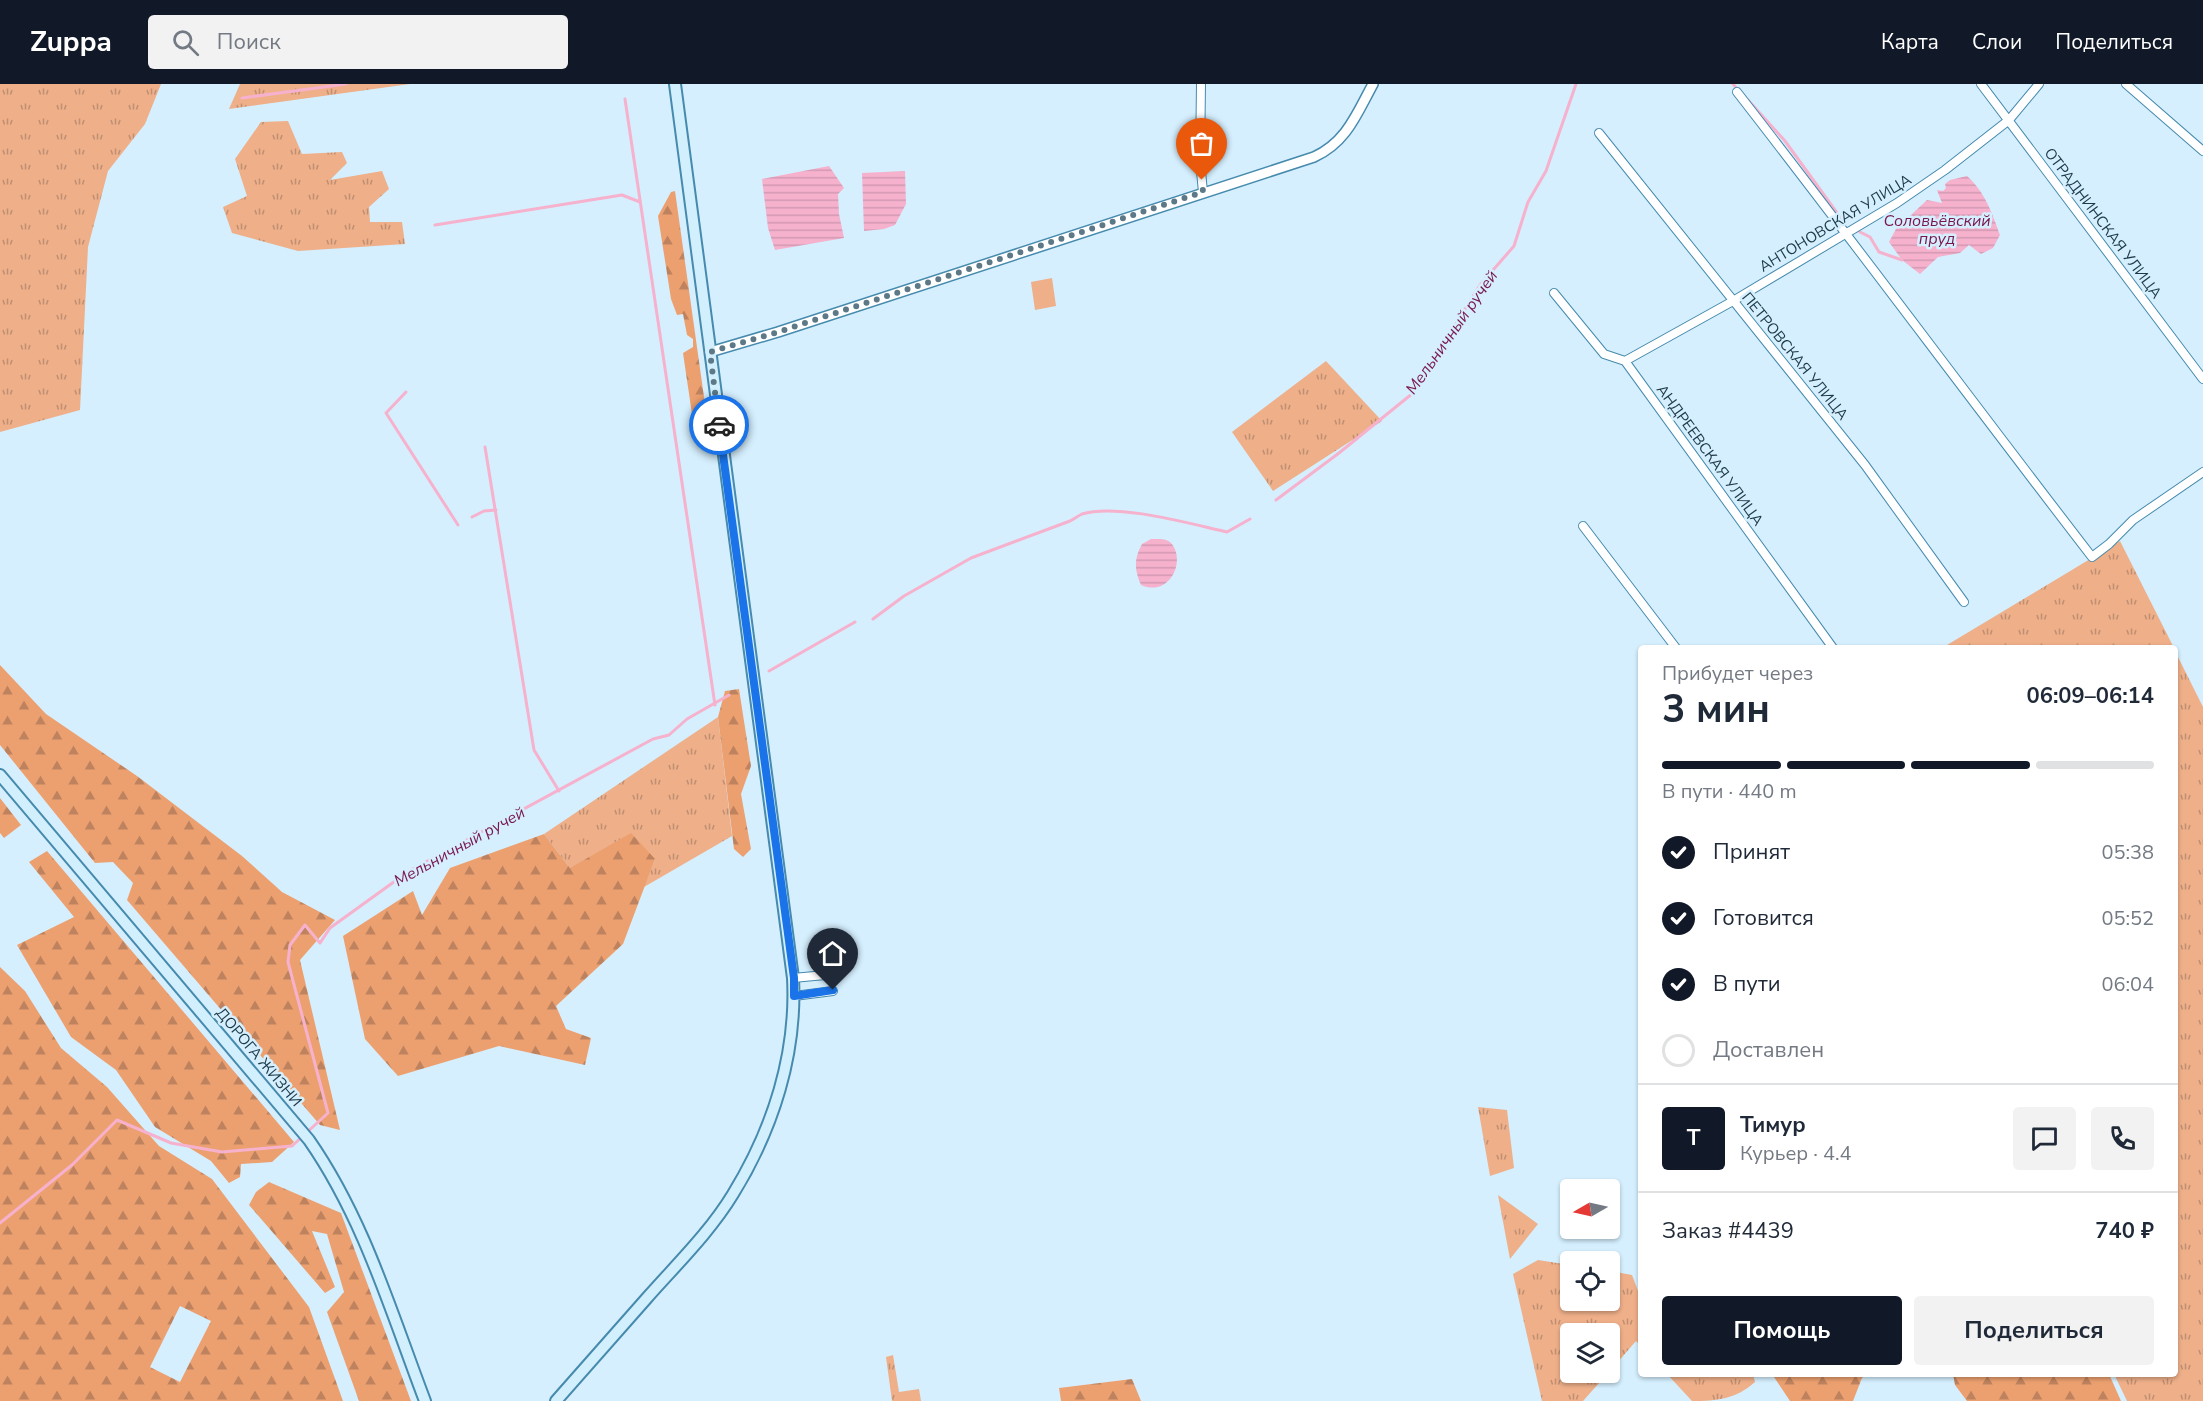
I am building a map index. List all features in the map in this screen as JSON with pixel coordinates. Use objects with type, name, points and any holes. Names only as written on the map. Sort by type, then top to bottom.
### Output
[{"type":"main road","points":[[556,1401],[697,1242],[733,1195],[761,1143],[774,1106],[787,1064],[794,1021],[794,978],[675,84]]},
{"type":"main road","name":"ДОРОГА ЖИЗНИ","points":[[0,775],[309,1140],[330,1170],[361,1233],[425,1401]]},
{"type":"street","points":[[1201,84],[1200,161],[1203,192]]},
{"type":"street","points":[[710,352],[778,332],[1325,152],[1343,136],[1373,84]]},
{"type":"street","name":"ОТРАДНИНСКАЯ УЛИЦА","points":[[1982,84],[2203,379]]},
{"type":"street","name":"АНТОНОВСКАЯ УЛИЦА","points":[[1625,361],[1733,301],[1897,203],[1945,170],[2009,120],[2039,84]]},
{"type":"street","points":[[2126,84],[2203,151]]},
{"type":"street","points":[[1737,92],[1918,326],[2092,557],[2133,520],[2203,472]]},
{"type":"street","name":"ПЕТРОВСКАЯ УЛИЦА","points":[[1599,133],[1865,465],[1964,602]]},
{"type":"street","name":"АНДРЕЕВСКАЯ УЛИЦА","points":[[1554,293],[1604,354],[1625,361],[1831,645]]},
{"type":"street","points":[[1583,526],[1674,645]]},
{"type":"street","points":[[794,978],[836,974]]},
{"type":"street","points":[[794,996],[833,990]]},
{"type":"green space","points":[[0,84],[161,84],[145,124],[108,171],[88,247],[80,410],[0,432]]},
{"type":"green space","points":[[240,84],[410,84],[229,109]]},
{"type":"green space","points":[[288,121],[302,154],[342,152],[347,163],[330,180],[382,171],[389,189],[369,207],[370,222],[402,222],[405,244],[298,251],[232,233],[223,207],[247,196],[235,159],[261,122]]},
{"type":"green space","points":[[675,191],[705,404],[693,421],[683,353],[693,347],[693,339],[687,335],[683,314],[677,315],[671,299],[658,216],[671,192]]},
{"type":"green space","points":[[1052,278],[1056,306],[1035,310],[1031,282]]},
{"type":"green space","points":[[1326,361],[1382,421],[1273,491],[1232,432]]},
{"type":"green space","points":[[2120,541],[2172,645],[1947,645]]},
{"type":"green space","points":[[2178,657],[2203,707],[2203,1401],[2127,1401],[2115,1377],[2178,1377]]},
{"type":"green space","points":[[0,665],[46,714],[137,776],[242,856],[282,892],[335,920],[300,960],[340,1130],[320,1125],[127,900],[133,883],[113,862],[95,863],[0,745]]},
{"type":"green space","points":[[739,689],[751,766],[741,794],[751,849],[743,857],[734,849],[718,717],[725,691]]},
{"type":"green space","points":[[718,717],[732,836],[644,887],[655,859],[570,868],[544,834]]},
{"type":"green space","points":[[0,798],[21,825],[4,838],[0,833]]},
{"type":"green space","points":[[631,833],[655,859],[623,944],[556,1006],[566,1029],[591,1038],[585,1065],[499,1046],[398,1076],[365,1039],[343,936],[413,891],[422,915],[450,868],[544,834],[570,868]]},
{"type":"green space","points":[[47,851],[294,1142],[272,1162],[241,1164],[240,1177],[229,1183],[211,1161],[155,1127],[116,1070],[71,1037],[17,945],[74,917],[29,862]]},
{"type":"green space","points":[[0,967],[25,991],[61,1048],[107,1087],[159,1146],[212,1179],[309,1307],[343,1401],[0,1401]],"holes":[[[180,1306],[211,1321],[180,1382],[150,1367]]]},
{"type":"green space","points":[[1478,1107],[1507,1110],[1514,1168],[1490,1176]]},
{"type":"green space","points":[[269,1182],[341,1213],[411,1401],[359,1401],[327,1312],[344,1292],[327,1234],[312,1231],[335,1287],[325,1293],[249,1205],[256,1192]]},
{"type":"green space","points":[[1498,1195],[1538,1224],[1510,1259]]},
{"type":"green space","points":[[1538,1260],[1560,1263],[1560,1311],[1620,1311],[1620,1273],[1632,1275],[1638,1291],[1638,1343],[1636,1341],[1620,1359],[1620,1323],[1560,1323],[1560,1383],[1599,1383],[1583,1401],[1542,1401],[1513,1274]]},
{"type":"green space","points":[[893,1355],[899,1392],[919,1389],[921,1401],[892,1401],[886,1357]]},
{"type":"green space","points":[[1670,1377],[1754,1377],[1755,1382],[1748,1388],[1726,1398],[1692,1401]]},
{"type":"green space","points":[[1774,1377],[1863,1377],[1853,1401],[1790,1401]]},
{"type":"green space","points":[[1954,1377],[2110,1377],[2121,1401],[1967,1401],[1955,1385]]},
{"type":"green space","points":[[1132,1379],[1141,1401],[1061,1401],[1059,1388]]},
{"type":"water","points":[[829,166],[844,188],[838,194],[844,238],[775,250],[768,228],[762,179]]},
{"type":"water","points":[[905,171],[906,204],[895,225],[884,229],[864,231],[862,173]]},
{"type":"water","name":"Соловьёвский пруд","points":[[1967,176],[1983,196],[2000,235],[1993,248],[1981,254],[1969,245],[1960,253],[1938,257],[1920,274],[1902,260],[1889,242],[1896,229],[1927,200],[1942,203],[1937,190],[1943,191],[1946,188],[1945,184],[1950,180]]},
{"type":"water","points":[[1151,539],[1163,539],[1170,542],[1177,557],[1173,574],[1168,581],[1152,588],[1141,585],[1136,564],[1137,554],[1142,544]]},
{"type":"waterway","points":[[242,98],[346,84]]},
{"type":"waterway","name":"Мельничный ручей","points":[[1276,500],[1413,393],[1480,285],[1514,246],[1528,202],[1546,171],[1576,84]]},
{"type":"waterway","points":[[1733,84],[1739,91]]},
{"type":"waterway","points":[[625,99],[715,705]]},
{"type":"waterway","points":[[1748,100],[1785,141],[1845,224]]},
{"type":"waterway","points":[[435,225],[622,195],[640,202]]},
{"type":"waterway","points":[[1860,232],[1870,237],[1879,252],[1902,260]]},
{"type":"waterway","points":[[406,392],[386,413],[458,525]]},
{"type":"waterway","points":[[485,447],[534,750],[559,791]]},
{"type":"waterway","points":[[472,517],[484,511],[496,510]]},
{"type":"waterway","name":"Мельничный ручей","points":[[873,619],[904,596],[971,558],[1070,521],[1082,514],[1097,511],[1134,513],[1227,532],[1250,519]]},
{"type":"waterway","name":"Мельничный ручей","points":[[769,671],[855,622]]},
{"type":"waterway","name":"Мельничный ручей","points":[[0,1223],[72,1165],[117,1120],[171,1143],[222,1152],[292,1146],[328,1113],[288,962],[290,945],[305,925],[320,943],[330,928],[409,871],[653,739],[669,735],[687,719],[729,695]]},
{"type":"way so far","points":[[719,425],[710,352],[778,332],[1203,192],[1202,180]]},
{"type":"route","points":[[719,425],[794,978],[794,996],[833,990]]}]
